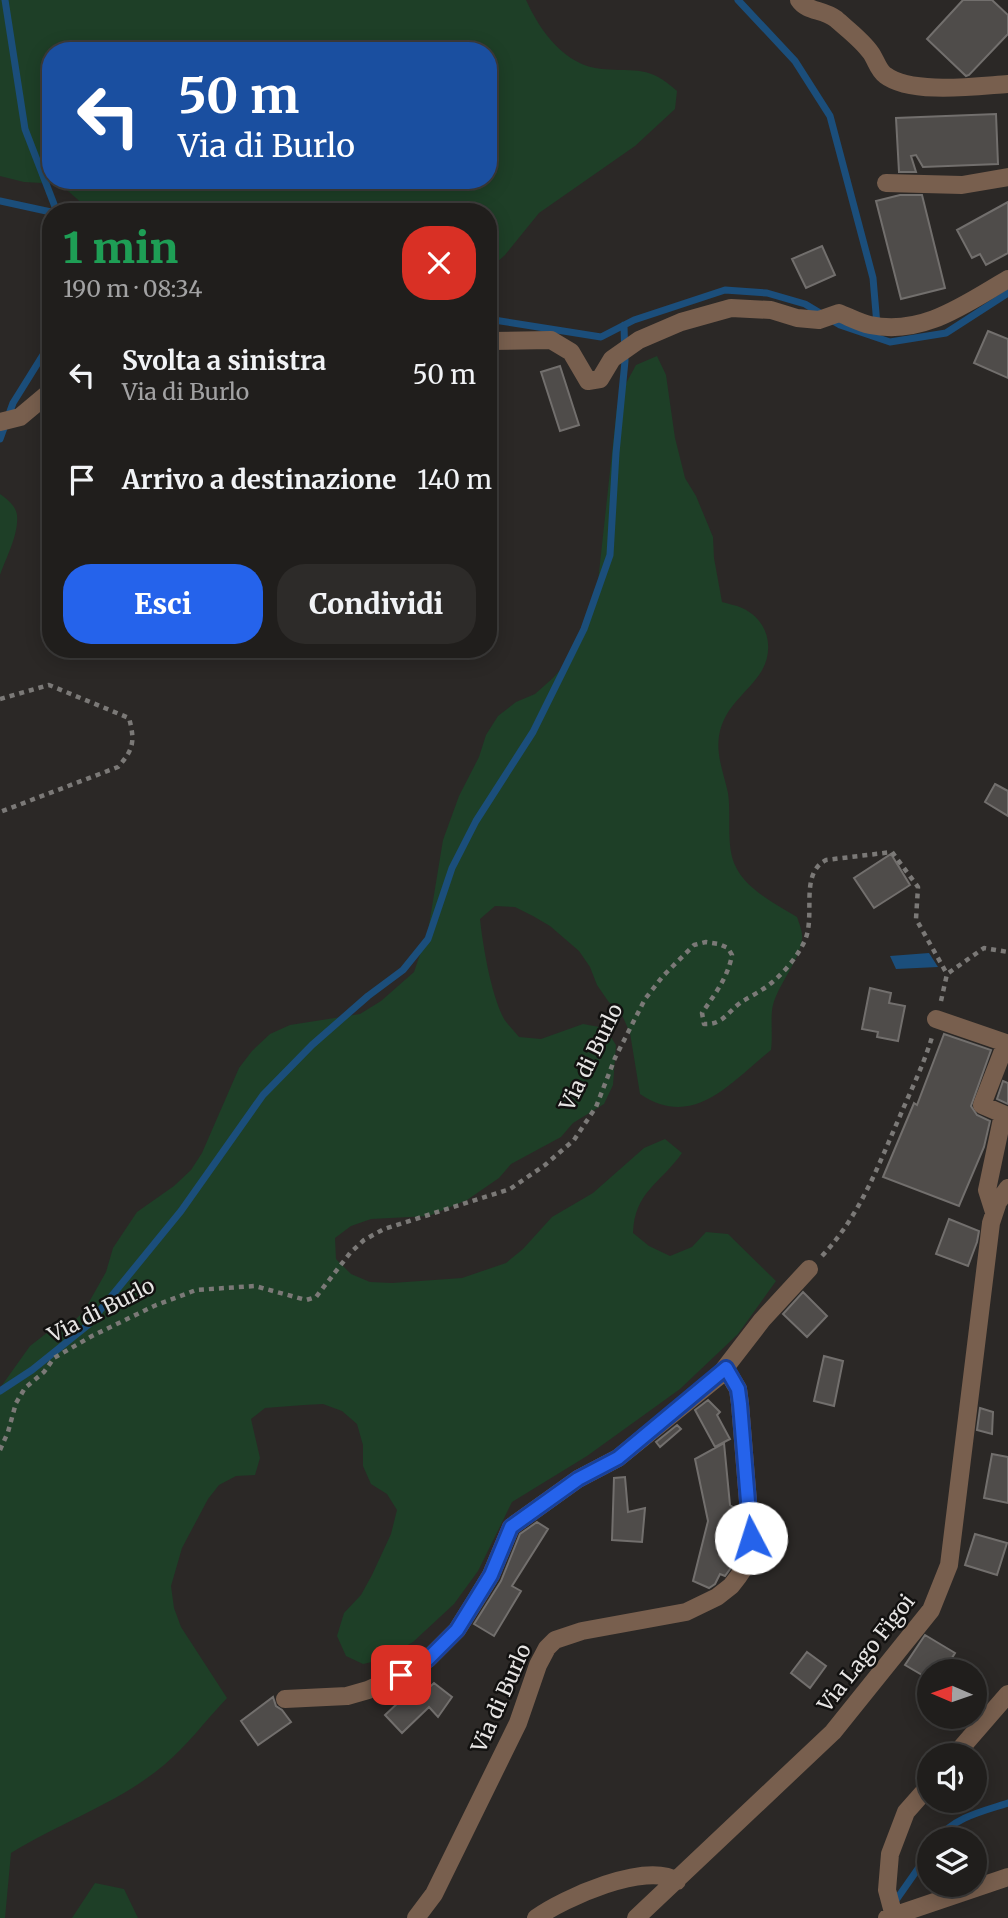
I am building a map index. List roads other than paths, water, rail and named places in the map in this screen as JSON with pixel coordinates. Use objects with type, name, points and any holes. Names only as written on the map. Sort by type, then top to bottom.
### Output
[{"type":"street","points":[[799,0],[807,8],[825,11],[835,19],[863,44],[879,69],[892,79],[922,86],[1008,84]]},
{"type":"street","points":[[886,183],[962,185],[1008,177]]},
{"type":"street","points":[[497,341],[551,340],[571,352],[588,381],[600,379],[616,356],[639,340],[681,322],[730,309],[771,310],[797,318],[819,320],[839,313],[868,325],[911,327],[939,318],[1008,279]]},
{"type":"street","points":[[0,422],[20,417],[42,399]]},
{"type":"street","name":"Via Lago Figoi","points":[[636,1918],[833,1732],[931,1610],[949,1565],[993,1212],[987,1190],[1003,1114],[982,1105],[1006,1043],[936,1019]]},
{"type":"street","name":"Via Lago Figoi","points":[[993,1212],[1008,1188]]},
{"type":"street","points":[[285,1699],[347,1696],[401,1675],[428,1659],[457,1630],[491,1575],[511,1527],[578,1479],[618,1458],[726,1368],[762,1320],[809,1269]]},
{"type":"street","name":"Via di Burlo","points":[[416,1918],[434,1894],[518,1723],[538,1665],[547,1648],[555,1640],[582,1631],[665,1617],[705,1604],[731,1586],[746,1565],[751,1538],[740,1404],[738,1389],[726,1368]]},
{"type":"street","points":[[965,1743],[1008,1694]]},
{"type":"street","points":[[917,1800],[906,1812],[890,1854],[887,1890],[891,1917],[1008,1877]]},
{"type":"street","points":[[536,1918],[580,1893],[624,1880],[662,1874],[677,1881]]},
{"type":"water","points":[[929,953],[938,967],[896,969],[890,956]]},
{"type":"waterway","points":[[5,0],[25,129],[42,173]]},
{"type":"waterway","points":[[738,0],[795,61],[830,116],[873,278],[877,325]]},
{"type":"waterway","points":[[48,189],[54,203]]},
{"type":"waterway","points":[[0,201],[42,210]]},
{"type":"waterway","points":[[497,320],[601,337],[634,320],[725,290],[767,293],[805,304],[840,325],[890,342],[946,333],[1008,293]]},
{"type":"waterway","points":[[0,1391],[32,1370],[88,1325],[181,1211],[263,1095],[312,1045],[368,996],[403,970],[428,939],[452,868],[476,821],[533,732],[584,629],[610,555],[625,361],[624,325]]},
{"type":"waterway","points":[[0,439],[13,403],[42,356]]},
{"type":"waterway","points":[[950,1827],[980,1812],[1008,1803]]},
{"type":"waterway","points":[[894,1903],[917,1870]]}]
